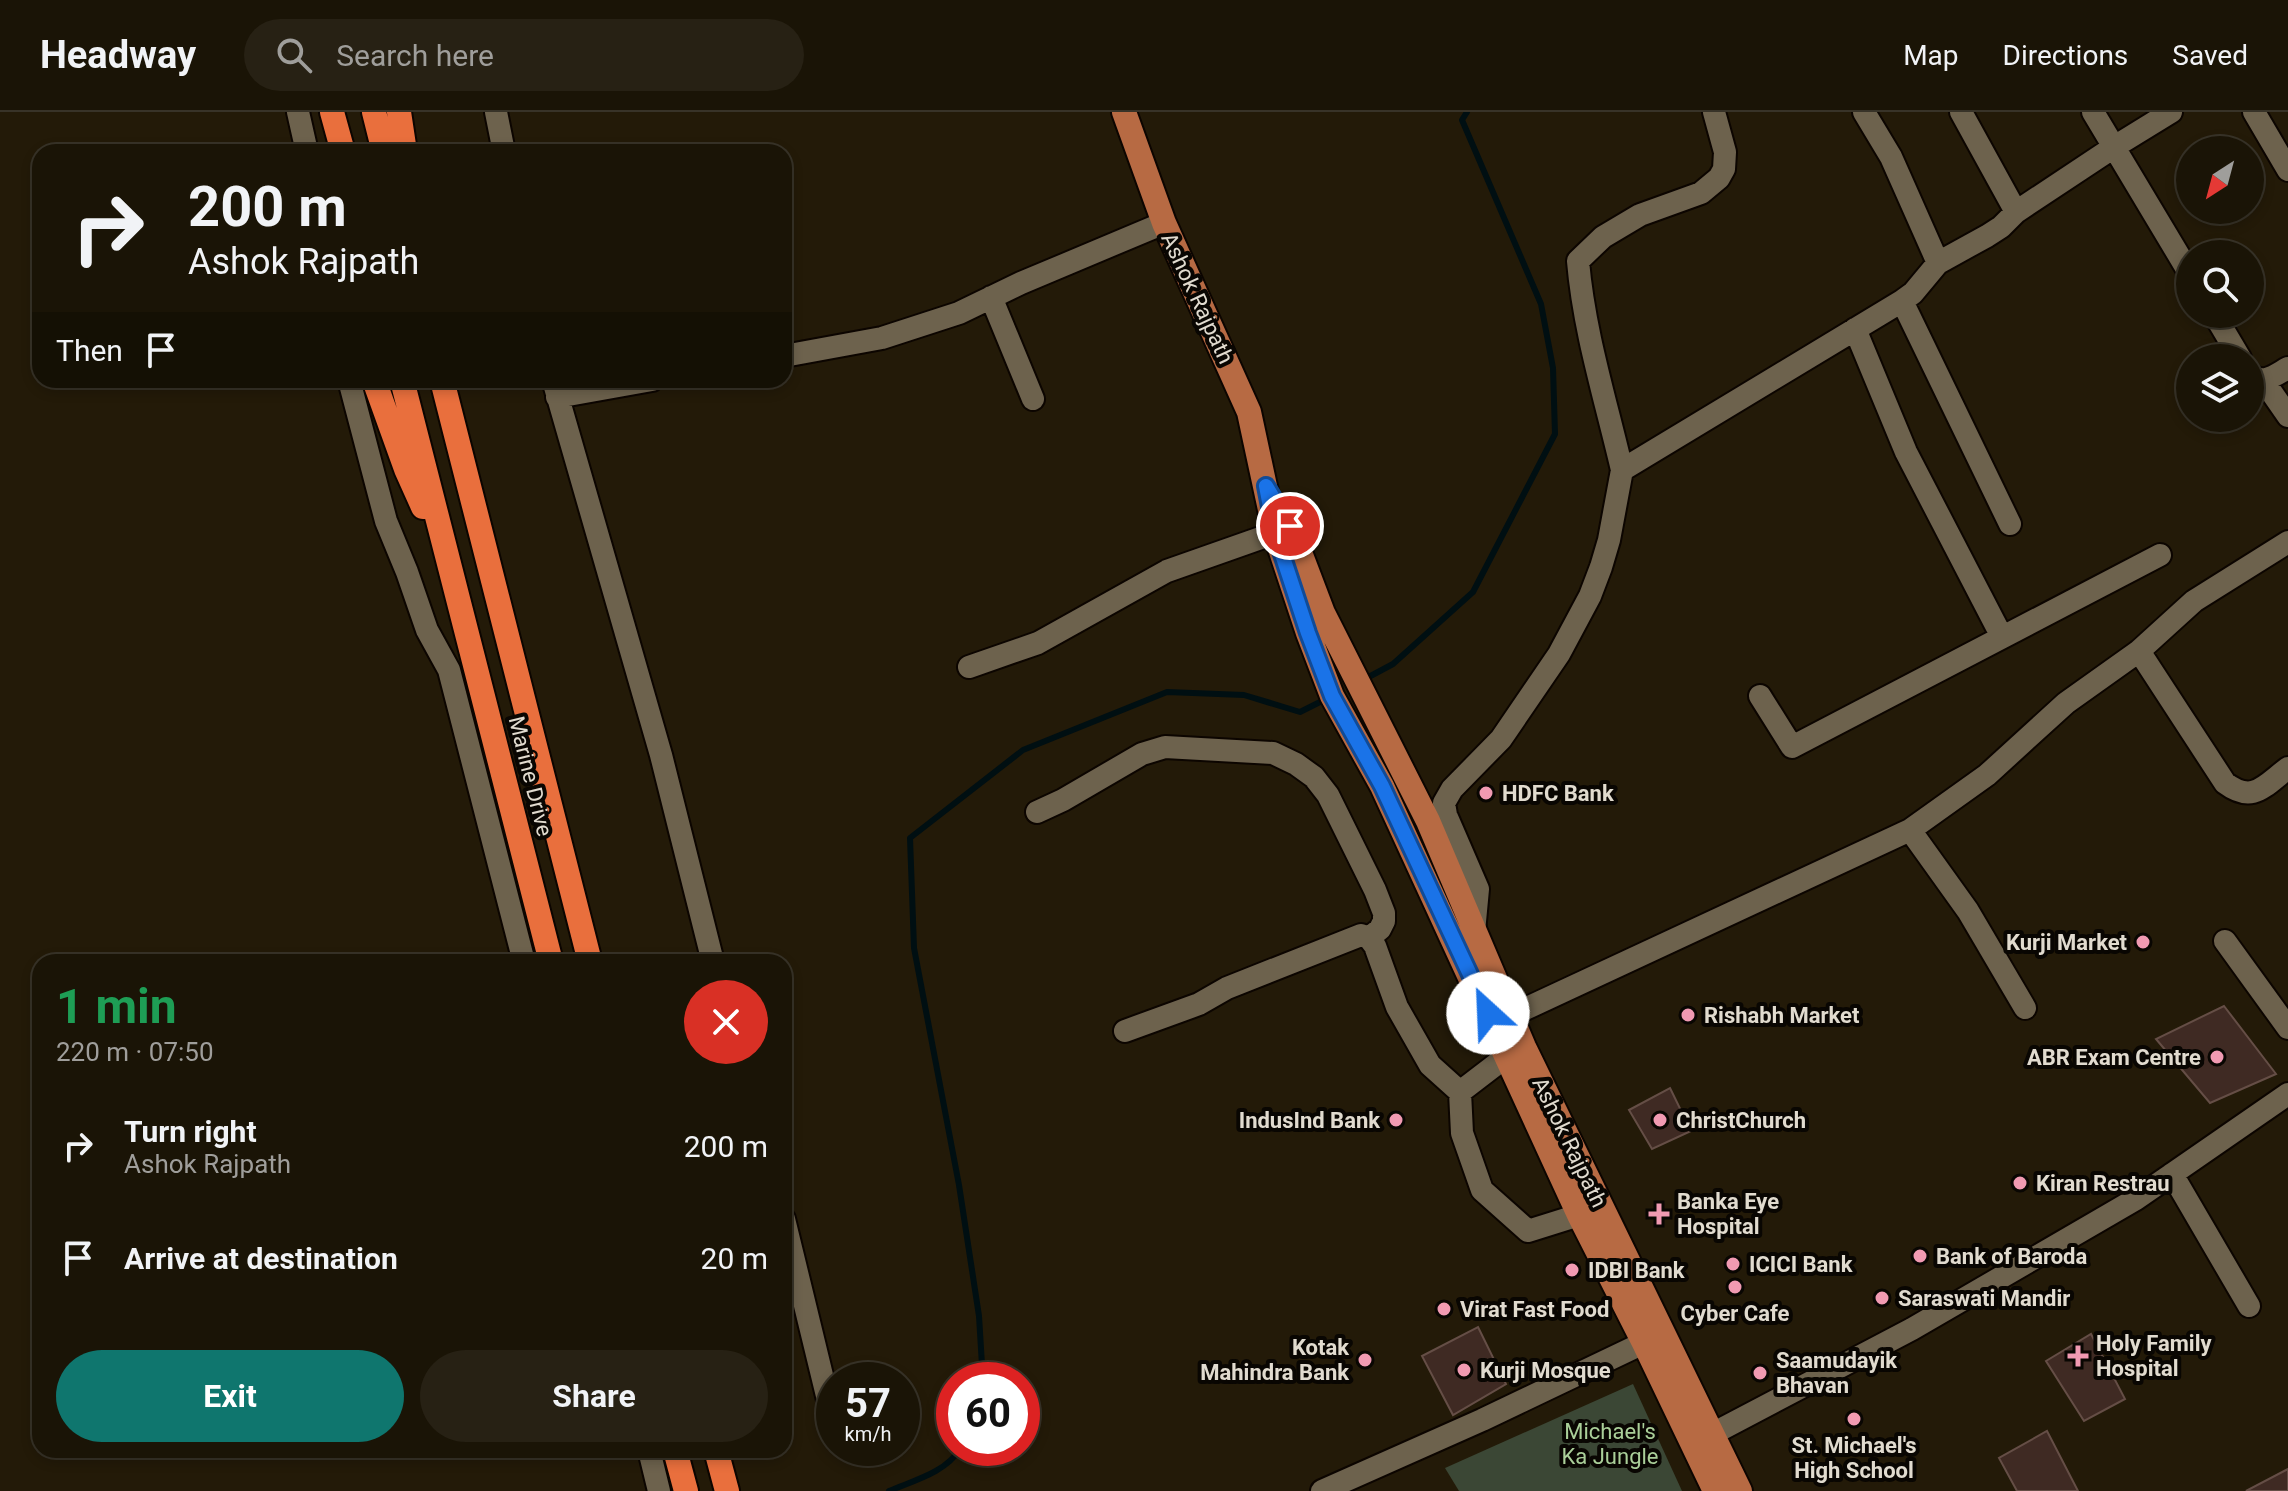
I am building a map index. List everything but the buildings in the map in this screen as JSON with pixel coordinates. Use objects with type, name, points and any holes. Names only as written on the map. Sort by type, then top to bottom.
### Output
[{"type":"highway","points":[[331,112],[331,144]]},
{"type":"highway","points":[[331,112],[341,144]]},
{"type":"highway","points":[[374,112],[382,144]]},
{"type":"highway","points":[[399,112],[404,144]]},
{"type":"highway","points":[[377,388],[406,469],[452,575]]},
{"type":"highway","points":[[404,388],[452,575]]},
{"type":"highway","name":"Marine Drive","points":[[444,388],[588,954]]},
{"type":"highway","name":"Marine Drive","points":[[452,575],[549,954]]},
{"type":"highway","points":[[677,1458],[686,1491]]},
{"type":"highway","points":[[718,1458],[727,1491]]},
{"type":"main road","name":"Ashok Rajpath","points":[[1124,112],[1164,223],[1249,412],[1275,533],[1332,696],[1501,1012]]},
{"type":"main road","name":"Ashok Rajpath","points":[[1266,486],[1290,526],[1323,613],[1428,821],[1474,932],[1515,1052],[1702,1440],[1715,1491]]},
{"type":"main road","name":"Ashok Rajpath","points":[[1541,1106],[1579,1215],[1654,1338]]},
{"type":"main road","name":"Ashok Rajpath","points":[[1702,1440],[1740,1491]]},
{"type":"street","points":[[298,112],[305,144]]},
{"type":"street","points":[[496,112],[502,144]]},
{"type":"street","points":[[1474,932],[1478,889],[1446,815],[1444,803],[1452,789],[1501,739],[1566,642],[1601,567],[1622,470],[1580,286],[1578,261],[1603,237],[1640,215],[1701,193],[1719,178],[1724,169],[1725,152],[1714,112]]},
{"type":"street","points":[[1864,112],[1891,157],[1938,263]]},
{"type":"street","points":[[1961,112],[2016,212]]},
{"type":"street","points":[[2093,112],[2176,251]]},
{"type":"street","points":[[1622,470],[1902,301],[1924,282],[1938,263],[2001,227],[2016,212],[2171,112]]},
{"type":"street","points":[[2254,112],[2288,170]]},
{"type":"street","points":[[792,355],[882,338],[959,313],[1164,223]]},
{"type":"street","points":[[991,297],[1033,399]]},
{"type":"street","points":[[1902,301],[2010,524]]},
{"type":"street","points":[[1855,329],[1906,452],[2002,637]]},
{"type":"street","points":[[2264,375],[2288,368]]},
{"type":"street","points":[[2264,387],[2288,416]]},
{"type":"street","points":[[352,388],[386,521],[427,630],[449,670],[522,954]]},
{"type":"street","points":[[555,389],[661,755],[711,954]]},
{"type":"street","points":[[969,667],[1038,643],[1167,571],[1275,533]]},
{"type":"street","points":[[1501,1012],[1910,830],[1987,775],[2066,703],[2139,651],[2194,601],[2285,549]]},
{"type":"street","points":[[1760,696],[1792,747],[2160,555]]},
{"type":"street","points":[[2139,651],[2225,783],[2238,793],[2253,794],[2288,768]]},
{"type":"street","points":[[1037,812],[1142,754],[1165,747],[1273,753],[1314,777],[1328,795],[1384,913],[1380,929],[1369,938]]},
{"type":"street","points":[[1910,830],[1968,911],[2025,1008]]},
{"type":"street","points":[[1125,1031],[1199,1004],[1227,988],[1361,935],[1369,938],[1375,946],[1397,1007],[1430,1065],[1460,1092],[1462,1133],[1482,1190],[1528,1231],[1579,1215]]},
{"type":"street","points":[[2225,941],[2288,1028]]},
{"type":"street","points":[[1460,1092],[1515,1052]]},
{"type":"street","points":[[1702,1440],[1912,1329],[2136,1199],[2288,1094]]},
{"type":"street","points":[[2172,1174],[2249,1306]]},
{"type":"street","points":[[792,1252],[819,1362]]},
{"type":"street","points":[[1322,1491],[1482,1420],[1654,1338]]},
{"type":"street","points":[[651,1458],[659,1491]]},
{"type":"green space","name":"Michael's Ka Jungle","points":[[1633,1384],[1682,1491],[1459,1491],[1445,1468]]},
{"type":"waterway","points":[[1363,680],[1393,664],[1473,592],[1555,434],[1553,368],[1541,304],[1462,120],[1467,112]]},
{"type":"waterway","points":[[982,1362],[979,1316],[959,1185],[914,948],[910,838],[1023,750],[1167,692],[1244,695],[1300,712],[1328,698]]},
{"type":"waterway","points":[[889,1491],[944,1466]]},
{"type":"place","name":"HDFC Bank","points":[[1486,793]]},
{"type":"place","name":"Kurji Market","points":[[2143,942]]},
{"type":"place","name":"Rishabh Market","points":[[1688,1015]]},
{"type":"place","name":"ABR Exam Centre","points":[[2217,1057]]},
{"type":"place","name":"IndusInd Bank","points":[[1396,1120]]},
{"type":"place","name":"ChristChurch","points":[[1660,1120]]},
{"type":"place","name":"Kiran Restrau","points":[[2020,1183]]},
{"type":"place","name":"Banka Eye Hospital","points":[[1659,1214]]},
{"type":"place","name":"Bank of Baroda","points":[[1920,1256]]},
{"type":"place","name":"ICICI Bank","points":[[1733,1264]]},
{"type":"place","name":"IDBI Bank","points":[[1572,1270]]},
{"type":"place","name":"Cyber Cafe","points":[[1735,1287]]},
{"type":"place","name":"Saraswati Mandir","points":[[1882,1298]]},
{"type":"place","name":"Virat Fast Food","points":[[1444,1309]]},
{"type":"place","name":"Holy Family Hospital","points":[[2078,1356]]},
{"type":"place","name":"Kotak Mahindra Bank","points":[[1365,1360]]},
{"type":"place","name":"Kurji Mosque","points":[[1464,1370]]},
{"type":"place","name":"Saamudayik Bhavan","points":[[1760,1373]]},
{"type":"place","name":"St. Michael's High School","points":[[1854,1419]]},
{"type":"route","points":[[1290,526],[1266,486],[1275,533],[1332,696],[1382,786],[1488,1013]]}]
